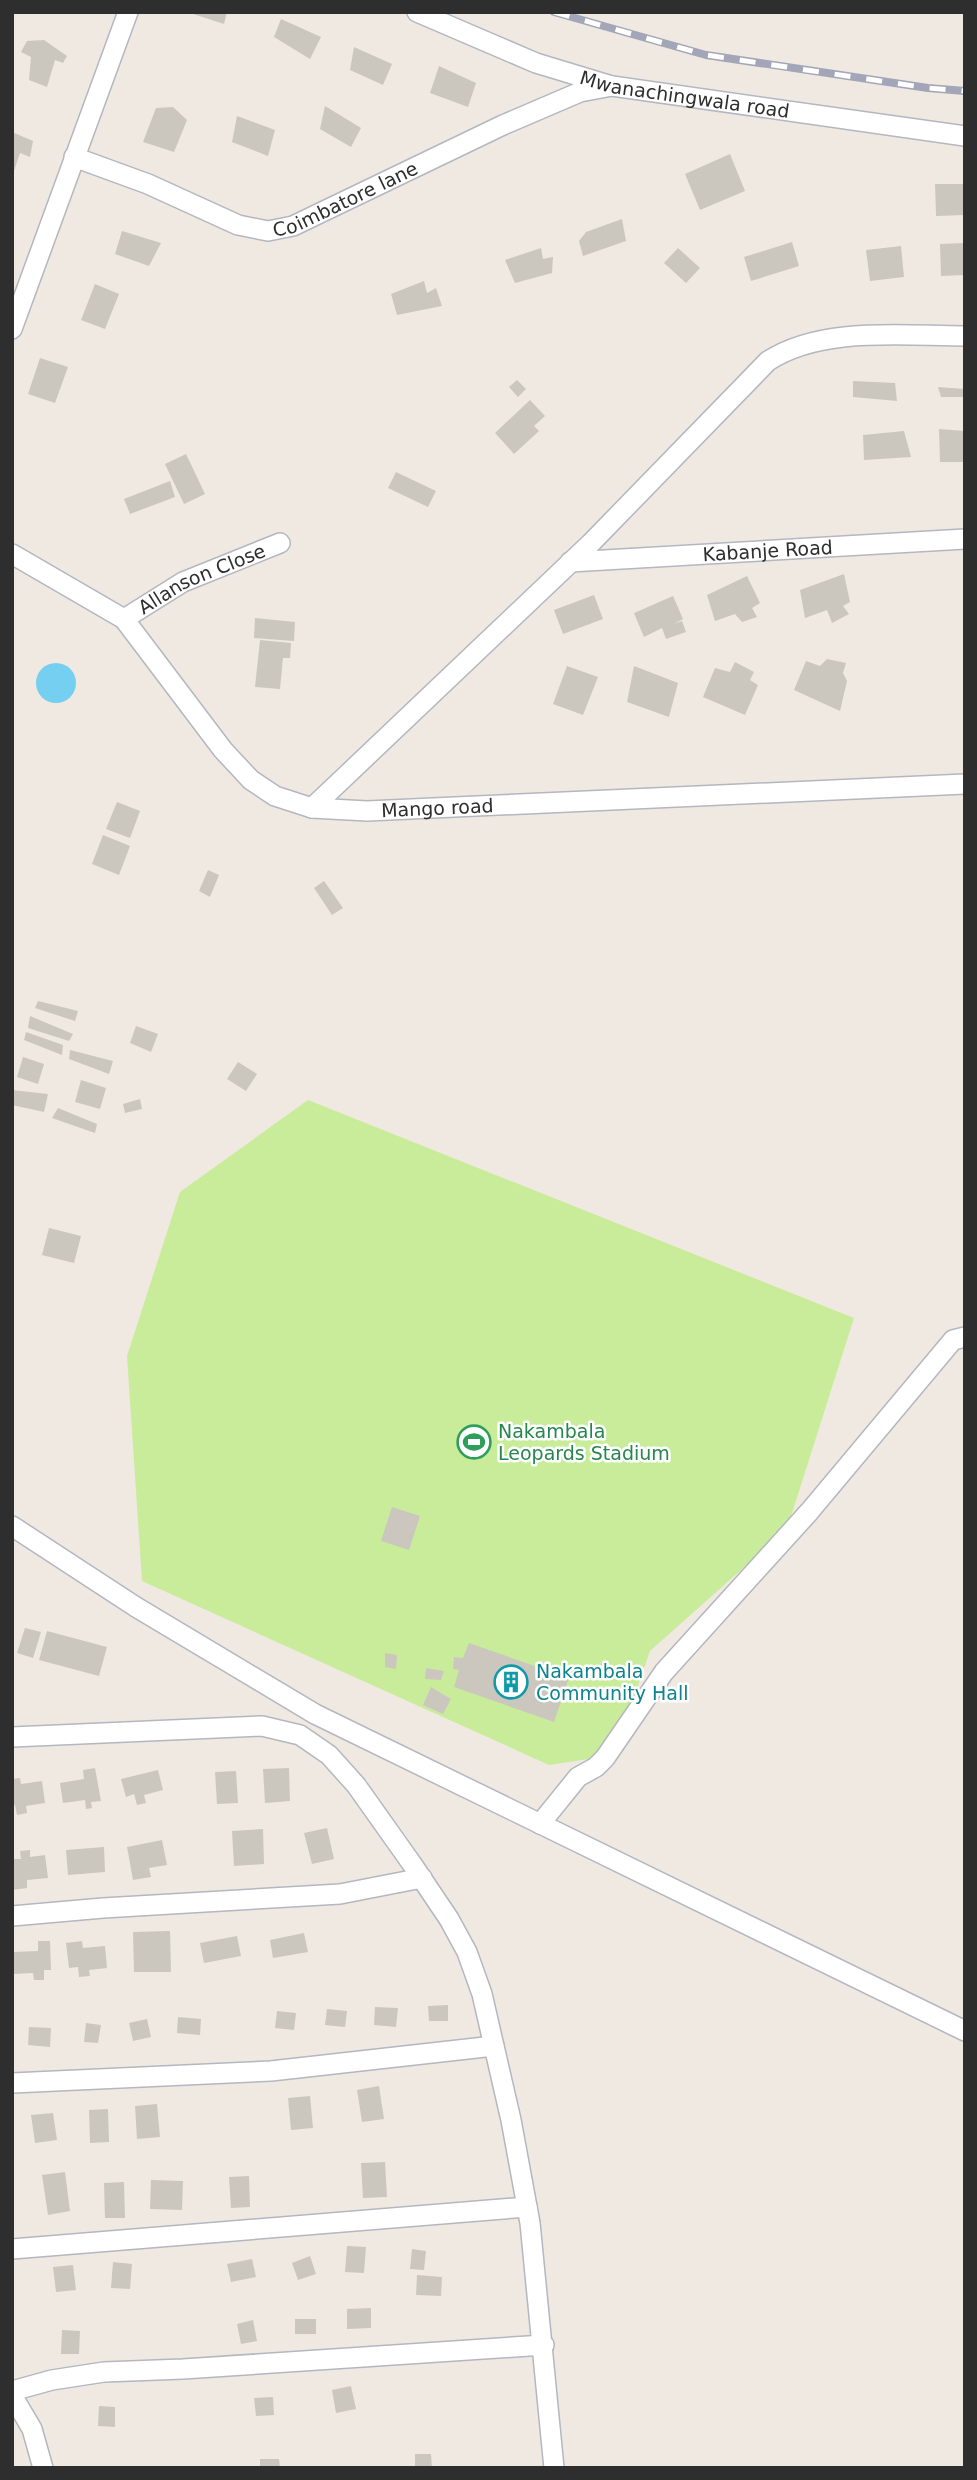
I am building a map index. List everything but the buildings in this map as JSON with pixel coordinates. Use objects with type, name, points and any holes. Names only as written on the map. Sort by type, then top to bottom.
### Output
[{"type":"street","points":[[12,329],[128,12]]},
{"type":"street","name":"Mwanachingwala road","points":[[416,12],[536,63],[612,86],[965,136]]},
{"type":"street","name":"Coimbatore lane","points":[[74,157],[148,184],[238,225],[268,231],[293,226],[491,130],[570,96],[612,86]]},
{"type":"street","points":[[312,808],[570,562],[753,374],[781,353],[831,337],[965,336]]},
{"type":"street","name":"Kabanje Road","points":[[570,562],[841,544],[965,539]]},
{"type":"street","name":"Allanson Close","points":[[124,619],[183,582],[280,544]]},
{"type":"street","name":"Mango road","points":[[12,554],[124,619],[223,750],[251,780],[275,796],[312,808],[367,811],[965,784]]},
{"type":"street","points":[[540,1824],[578,1777],[596,1767],[605,1758],[664,1672],[809,1511],[953,1340],[965,1337]]},
{"type":"street","points":[[12,1526],[136,1607],[315,1714],[965,2031]]},
{"type":"street","points":[[300,1735],[315,1714]]},
{"type":"street","points":[[12,1737],[262,1726],[300,1735],[329,1755],[356,1785],[449,1919],[467,1952],[482,1994],[527,2207],[544,2345],[554,2468]]},
{"type":"street","points":[[12,1916],[341,1894],[422,1878]]},
{"type":"street","points":[[12,2084],[271,2071],[494,2046]]},
{"type":"street","points":[[12,2249],[527,2207]]},
{"type":"street","points":[[43,2468],[32,2428],[12,2393],[51,2380],[104,2372],[210,2368],[544,2345]]},
{"type":"green space","name":"Nakambala Leopards Stadium","points":[[308,1100],[854,1318],[787,1529],[650,1651],[632,1703],[595,1758],[549,1765],[142,1581],[127,1356],[180,1192]]},
{"type":"water","points":[[56,663],[70,669],[76,683],[70,697],[56,703],[42,697],[36,683],[42,669]]},
{"type":"railway","points":[[554,12],[706,55],[928,88],[965,91]]},
{"type":"place","name":"Nakambala Leopards Stadium","points":[[474,1442]]},
{"type":"place","name":"Nakambala Community Hall","points":[[511,1682]]}]
